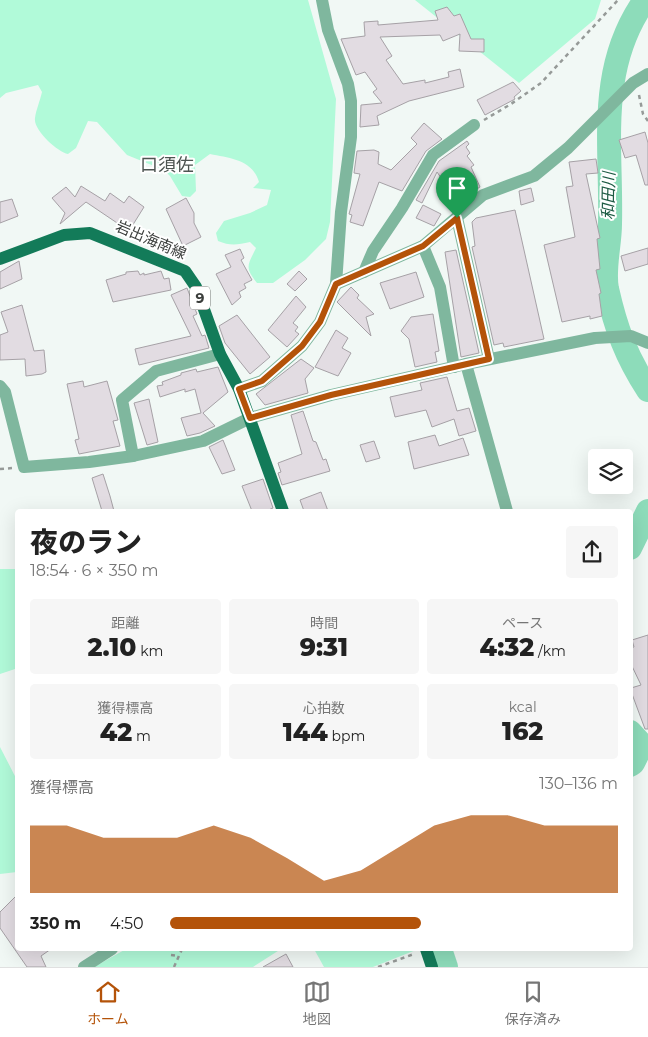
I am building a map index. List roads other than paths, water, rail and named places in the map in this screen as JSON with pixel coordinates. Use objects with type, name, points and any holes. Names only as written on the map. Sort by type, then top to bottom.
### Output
[{"type":"main road","name":"岩出海南線","points":[[0,259],[64,235],[90,232],[185,271],[196,287],[220,354],[239,389],[282,509]]},
{"type":"main road","points":[[427,951],[432,967]]},
{"type":"street","points":[[239,389],[262,381],[302,346],[320,322],[336,284],[340,212],[352,137],[351,101],[348,84],[328,30],[322,0]]},
{"type":"street","points":[[336,284],[423,246],[483,196],[534,176],[568,148],[633,83],[648,74]]},
{"type":"street","points":[[364,272],[373,251],[402,208],[433,155],[474,125]]},
{"type":"street","points":[[457,218],[489,359]]},
{"type":"street","points":[[423,246],[440,287],[454,367]]},
{"type":"street","points":[[0,386],[5,392],[24,467],[89,462],[133,456],[203,441],[250,418],[331,395],[489,359],[595,338],[631,336],[648,342]]},
{"type":"street","points":[[133,456],[122,400],[156,372],[220,354]]},
{"type":"street","points":[[466,364],[506,509]]},
{"type":"street","points":[[84,967],[109,951]]},
{"type":"waterway","name":"和田川","points":[[645,0],[630,26],[619,53],[613,81],[609,137],[610,232],[606,281],[618,330],[628,354],[648,390]]},
{"type":"waterway","name":"和田川","points":[[633,542],[648,511]]},
{"type":"waterway","name":"和田川","points":[[633,735],[642,745],[633,763]]},
{"type":"waterway","name":"和田川","points":[[441,951],[446,967]]},
{"type":"district","name":"口須佐","points":[[167,165]]}]
